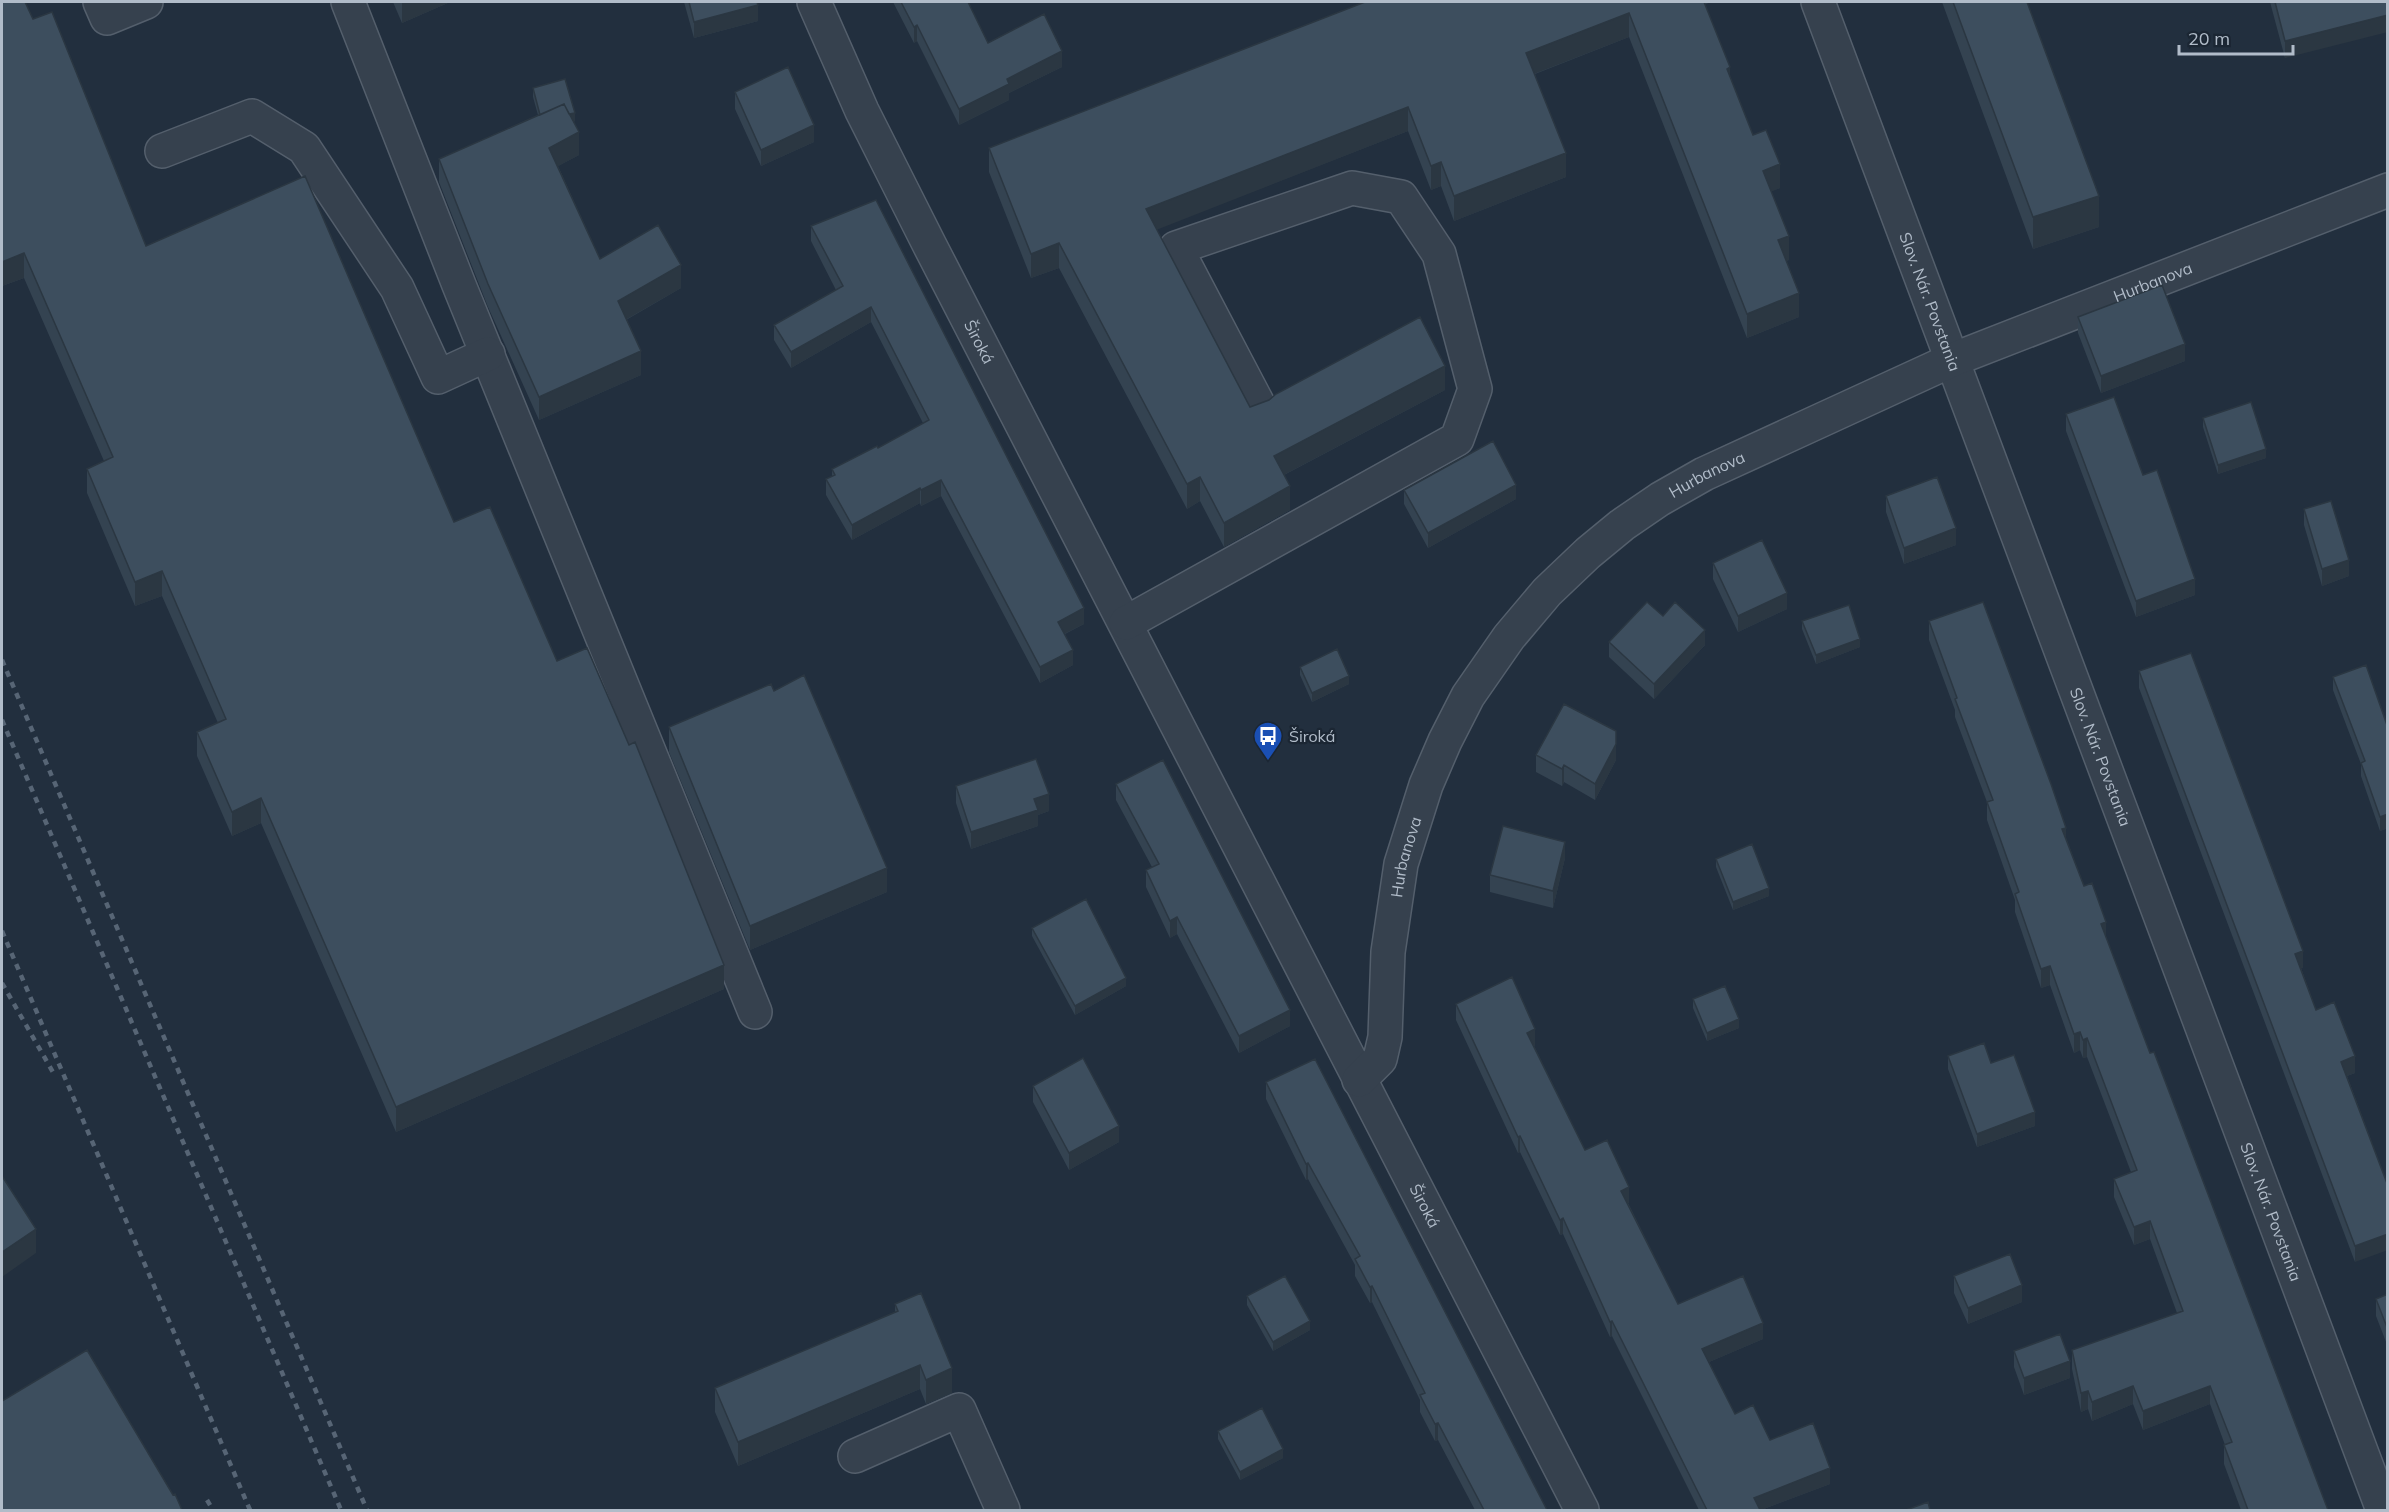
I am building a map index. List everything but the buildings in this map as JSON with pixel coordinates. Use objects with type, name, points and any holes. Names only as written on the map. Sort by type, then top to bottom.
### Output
[{"type":"street","points":[[100,2],[107,18],[146,2]]},
{"type":"street","points":[[348,2],[755,1012]]},
{"type":"street","name":"Široká","points":[[814,2],[862,111],[1582,1510]]},
{"type":"street","name":"Slov. Nár. Povstania","points":[[1818,2],[2383,1510]]},
{"type":"street","points":[[162,151],[252,116],[304,148],[397,288],[438,377],[488,354]]},
{"type":"street","points":[[1126,623],[1457,439],[1475,389],[1439,254],[1401,197],[1352,188],[1176,248],[1260,408]]},
{"type":"street","name":"Hurbanova","points":[[1359,1080],[1380,1059],[1383,1048],[1389,952],[1401,864],[1426,785],[1445,741],[1468,696],[1509,637],[1546,592],[1588,553],[1622,525],[1704,474],[1952,360],[2388,190]]},
{"type":"street","points":[[855,1456],[959,1410],[1003,1510]]},
{"type":"railway","points":[[2,660],[367,1510]]},
{"type":"railway","points":[[2,720],[341,1510]]},
{"type":"railway","points":[[2,931],[250,1510]]},
{"type":"railway","points":[[2,983],[54,1074]]},
{"type":"railway","points":[[207,1500],[213,1510]]},
{"type":"place","name":"Široká","points":[[1268,762]]}]
